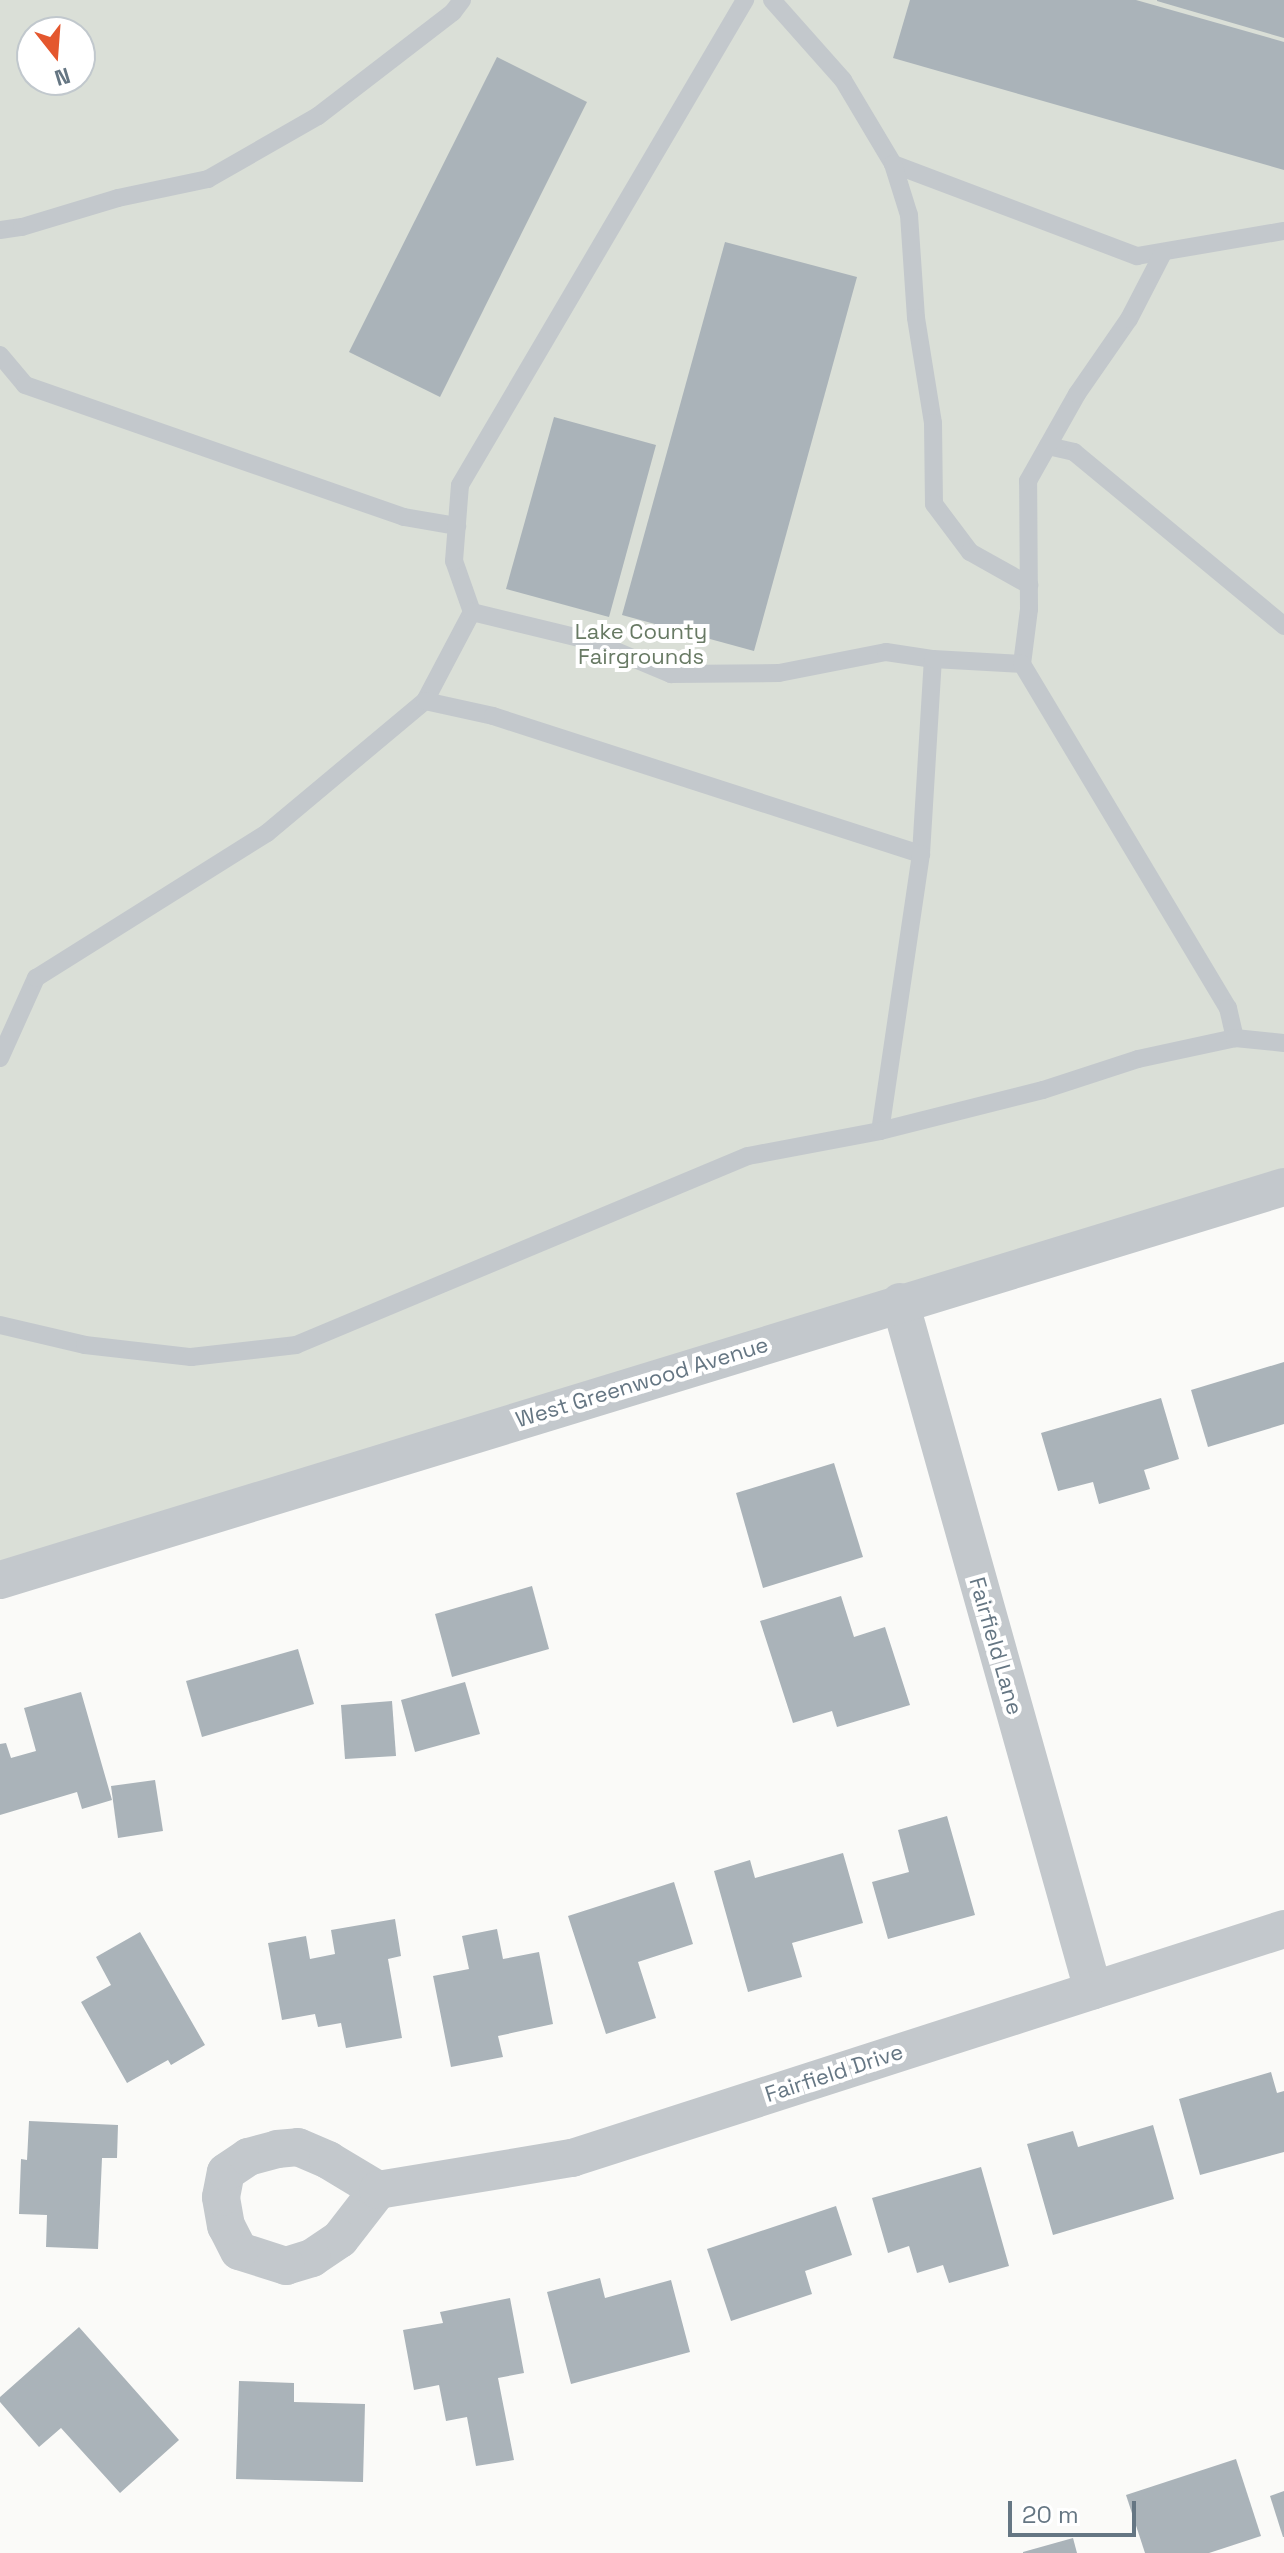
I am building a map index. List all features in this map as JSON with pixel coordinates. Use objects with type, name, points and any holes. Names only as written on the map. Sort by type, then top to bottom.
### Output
[{"type":"street","name":"West Greenwood Avenue","points":[[0,1580],[900,1302],[1284,1187]]},
{"type":"street","name":"Fairfield Lane","points":[[900,1302],[1093,1990]]},
{"type":"street","name":"Fairfield Drive","points":[[378,2190],[572,2158],[1284,1929]]},
{"type":"lane","points":[[0,230],[22,227],[118,198],[208,179],[318,116],[453,12],[462,0]]},
{"type":"lane","points":[[0,1058],[36,978],[267,833],[425,701],[472,612],[454,561],[460,485],[745,0]]},
{"type":"lane","points":[[772,0],[843,80],[893,164],[909,215],[916,318],[933,423],[934,504],[970,552],[1029,585]]},
{"type":"lane","points":[[893,164],[1137,256],[1284,231]]},
{"type":"lane","points":[[1163,253],[1129,319],[1077,394],[1028,481],[1029,585],[1022,664],[1228,1008],[1235,1038]]},
{"type":"lane","points":[[0,355],[25,385],[404,517],[457,526]]},
{"type":"lane","points":[[1048,446],[1074,452],[1284,626]]},
{"type":"lane","points":[[472,612],[592,641],[671,674],[779,673],[886,652],[933,659],[1022,664]]},
{"type":"lane","points":[[880,1131],[921,854],[933,659]]},
{"type":"lane","points":[[425,701],[493,716],[921,854]]},
{"type":"lane","points":[[0,1325],[85,1345],[191,1357],[296,1345],[623,1211],[748,1156],[880,1131],[1043,1090],[1138,1059],[1235,1038],[1284,1043]]},
{"type":"green space","name":"Lake County Fairgrounds","points":[[0,0],[1284,0],[1284,1194],[0,1583]]},
{"type":"building","points":[[910,0],[1136,0],[1284,42],[1284,170],[893,58]]},
{"type":"building","points":[[1284,0],[1284,38],[1157,1]]},
{"type":"building","points":[[497,57],[587,102],[440,397],[349,352]]},
{"type":"building","points":[[725,242],[857,277],[754,651],[622,615]]},
{"type":"building","points":[[554,417],[656,445],[609,617],[506,589]]},
{"type":"building","points":[[1284,1362],[1284,1424],[1208,1447],[1191,1390]]},
{"type":"building","points":[[1161,1398],[1179,1459],[1144,1470],[1150,1489],[1099,1504],[1093,1482],[1058,1491],[1041,1433]]},
{"type":"building","points":[[834,1463],[863,1557],[763,1588],[736,1493]]},
{"type":"building","points":[[532,1586],[549,1649],[452,1677],[435,1614]]},
{"type":"building","points":[[841,1596],[854,1637],[885,1627],[910,1705],[837,1727],[832,1711],[793,1723],[760,1621]]},
{"type":"building","points":[[298,1649],[314,1704],[202,1737],[186,1681]]},
{"type":"building","points":[[465,1682],[480,1734],[415,1752],[401,1700]]},
{"type":"building","points":[[81,1692],[112,1800],[82,1809],[77,1792],[0,1815],[0,1744],[6,1743],[11,1758],[36,1751],[24,1708]]},
{"type":"building","points":[[392,1701],[396,1756],[345,1759],[341,1705]]},
{"type":"building","points":[[155,1780],[163,1831],[118,1838],[111,1786]]},
{"type":"building","points":[[947,1816],[975,1915],[888,1939],[872,1882],[909,1872],[898,1830]]},
{"type":"building","points":[[843,1853],[863,1923],[792,1943],[802,1977],[748,1992],[714,1871],[750,1860],[755,1878]]},
{"type":"building","points":[[674,1882],[693,1944],[638,1962],[656,2018],[606,2034],[568,1916]]},
{"type":"building","points":[[395,1919],[401,1956],[388,1959],[402,2038],[346,2048],[341,2023],[318,2027],[315,2014],[282,2020],[268,1943],[306,1936],[310,1959],[335,1954],[331,1930]]},
{"type":"building","points":[[497,1929],[503,1959],[539,1952],[553,2024],[498,2036],[503,2057],[451,2067],[433,1976],[469,1969],[462,1936]]},
{"type":"building","points":[[140,1932],[205,2045],[171,2065],[168,2060],[127,2083],[81,2002],[111,1985],[96,1957]]},
{"type":"building","points":[[1271,2072],[1277,2093],[1284,2091],[1284,2152],[1200,2175],[1179,2099]]},
{"type":"building","points":[[29,2121],[118,2125],[117,2158],[102,2158],[98,2249],[46,2247],[47,2215],[19,2214],[21,2159],[27,2160]]},
{"type":"building","points":[[1153,2125],[1174,2199],[1053,2235],[1027,2144],[1073,2131],[1078,2147]]},
{"type":"building","points":[[981,2167],[1009,2266],[949,2283],[943,2265],[917,2273],[909,2246],[888,2253],[872,2198]]},
{"type":"building","points":[[836,2206],[852,2255],[805,2271],[812,2294],[731,2321],[707,2249]]},
{"type":"building","points":[[600,2278],[605,2298],[671,2280],[690,2352],[571,2384],[547,2292]]},
{"type":"building","points":[[510,2298],[524,2373],[498,2378],[514,2460],[476,2466],[467,2417],[446,2421],[439,2385],[414,2390],[403,2330],[443,2323],[440,2312]]},
{"type":"building","points":[[79,2327],[179,2440],[120,2493],[61,2428],[39,2447],[0,2402],[0,2397]]},
{"type":"building","points":[[239,2381],[294,2383],[294,2402],[365,2404],[363,2482],[236,2479]]},
{"type":"building","points":[[1236,2459],[1261,2536],[1209,2553],[1145,2553],[1126,2495]]},
{"type":"building","points":[[1284,2491],[1284,2537],[1283,2537],[1270,2496]]},
{"type":"building","points":[[1073,2538],[1077,2553],[1023,2553],[1023,2552]]}]
